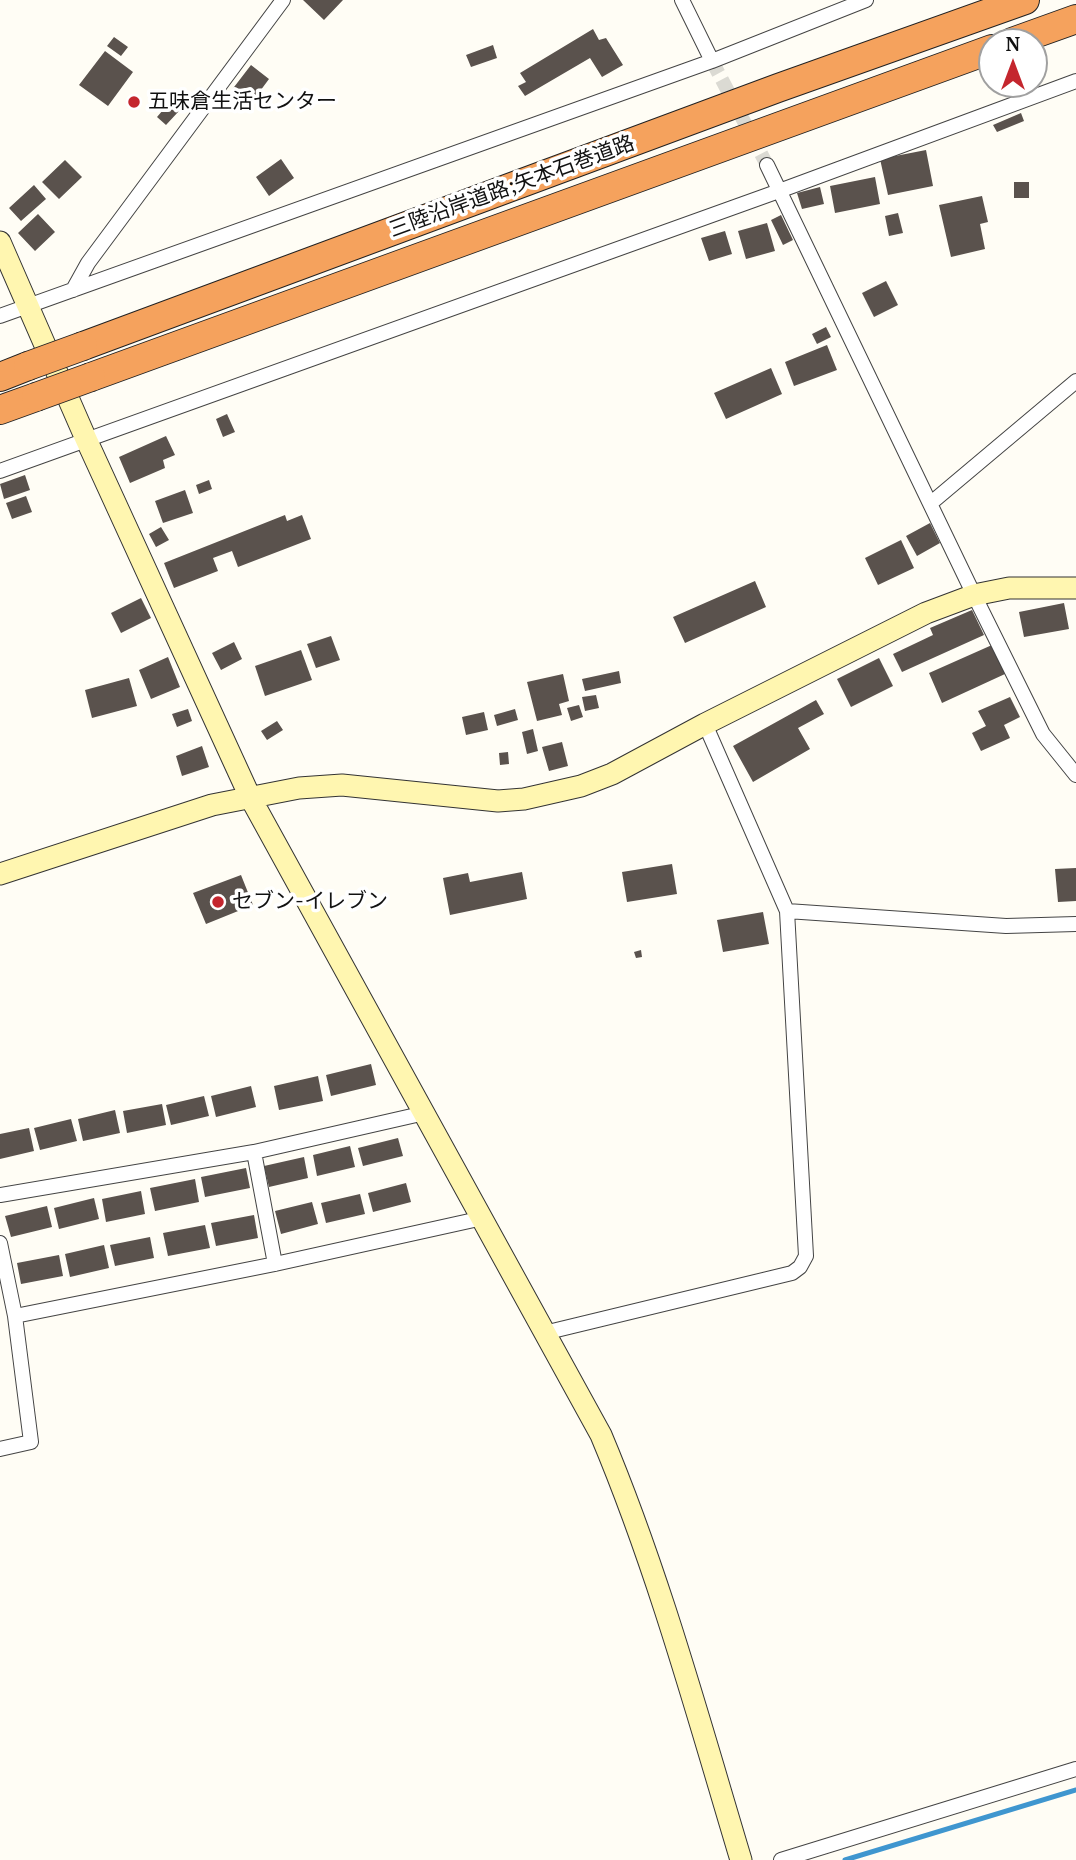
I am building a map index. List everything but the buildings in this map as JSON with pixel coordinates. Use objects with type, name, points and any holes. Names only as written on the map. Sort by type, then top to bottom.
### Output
[{"type":"highway","name":"三陸沿岸道路;矢本石巻道路","points":[[0,377],[778,88],[1025,0]]},
{"type":"highway","points":[[1048,29],[1076,19]]},
{"type":"highway","name":"三陸沿岸道路;矢本石巻道路","points":[[0,411],[978,54]]},
{"type":"street","points":[[74,290],[88,263],[283,0]]},
{"type":"street","points":[[682,0],[712,61]]},
{"type":"street","points":[[0,316],[712,61],[866,0]]},
{"type":"street","points":[[0,471],[779,191],[1076,81]]},
{"type":"street","points":[[767,165],[1043,734],[1076,775]]},
{"type":"street","points":[[0,242],[86,439],[250,797],[601,1434],[655,1576],[741,1860]]},
{"type":"street","points":[[930,503],[1076,381]]},
{"type":"street","points":[[0,874],[212,805],[299,788],[342,785],[498,801],[524,799],[581,786],[612,774],[926,612],[974,595],[1009,588],[1076,588]]},
{"type":"street","points":[[544,1333],[792,1273],[800,1267],[806,1256],[788,911],[705,724]]},
{"type":"street","points":[[788,911],[1006,926],[1076,924]]},
{"type":"street","points":[[0,1195],[254,1152],[425,1113]]},
{"type":"street","points":[[254,1152],[275,1264]]},
{"type":"street","points":[[15,1316],[275,1264],[483,1218]]},
{"type":"street","points":[[0,1243],[15,1316],[31,1442],[0,1449]]},
{"type":"street","points":[[780,1860],[1076,1769]]},
{"type":"waterway","points":[[845,1860],[1076,1790]]},
{"type":"tunnel","points":[[712,61],[767,165]]},
{"type":"place","name":"五味倉生活センター","points":[[134,102]]},
{"type":"place","name":"セブン-イレブン","points":[[218,902]]}]
